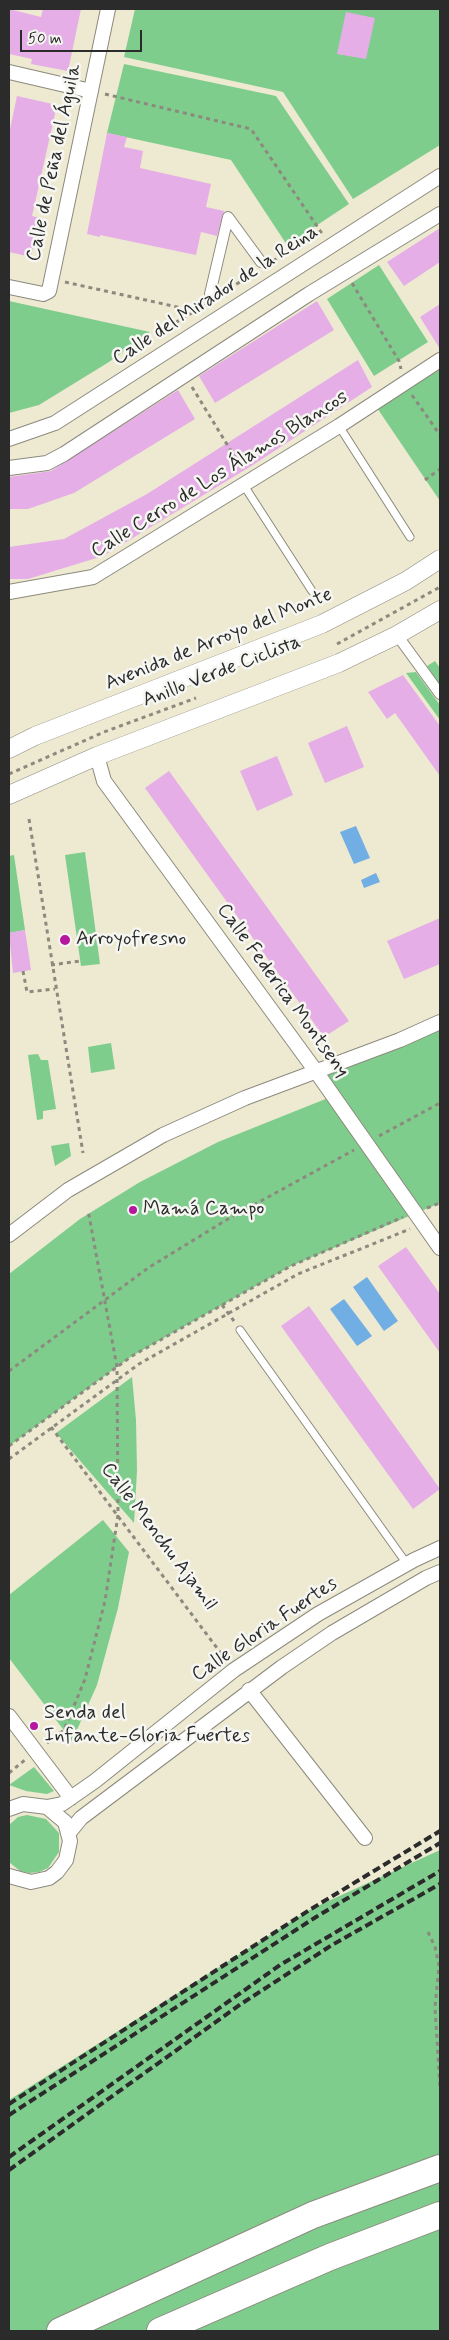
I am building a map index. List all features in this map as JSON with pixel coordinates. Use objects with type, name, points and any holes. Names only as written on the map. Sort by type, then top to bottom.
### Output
[{"type":"highway","points":[[60,2331],[314,2215],[440,2168]]},
{"type":"highway","points":[[160,2331],[330,2257],[440,2215]]},
{"type":"street","name":"Calle de Peña del Águila","points":[[9,286],[43,294],[49,291],[108,9]]},
{"type":"street","points":[[9,72],[91,90]]},
{"type":"street","name":"Calle del Mirador de la Reina","points":[[9,439],[55,423],[440,176]]},
{"type":"street","points":[[9,468],[47,463],[64,454],[309,294],[440,214]]},
{"type":"street","points":[[210,294],[228,217],[261,262]]},
{"type":"street","name":"Calle Cerro de Los Álamos Blancos","points":[[9,592],[93,577],[339,426],[440,360]]},
{"type":"street","name":"Avenida de Arroyo del Monte","points":[[9,749],[35,736],[322,624],[406,582],[440,559]]},
{"type":"street","points":[[9,795],[97,756],[338,663],[398,635],[440,610]]},
{"type":"street","points":[[398,635],[440,694]]},
{"type":"street","name":"Calle Federica Montseny","points":[[97,756],[104,781],[315,1070],[440,1248]]},
{"type":"street","points":[[9,1234],[68,1190],[163,1135],[245,1098],[315,1070],[400,1040],[440,1022]]},
{"type":"street","name":"Calle Gloria Fuertes","points":[[47,1807],[62,1804],[71,1798],[234,1670],[318,1614],[407,1564],[440,1548]]},
{"type":"street","name":"Calle Gloria Fuertes","points":[[68,1834],[81,1818],[249,1690],[332,1633],[426,1578],[440,1572]]},
{"type":"street","points":[[249,1690],[365,1838]]},
{"type":"street","points":[[9,1716],[71,1798]]},
{"type":"street","points":[[9,1809],[23,1804],[47,1807],[64,1822],[68,1834],[69,1848],[66,1860],[57,1872],[49,1878],[32,1882],[9,1876]]},
{"type":"lane","points":[[339,426],[410,537]]},
{"type":"lane","points":[[246,482],[312,591]]},
{"type":"lane","points":[[240,1330],[407,1564]]},
{"type":"path","points":[[91,90],[251,129],[330,247]]},
{"type":"path","points":[[51,280],[195,312],[158,333],[169,350]]},
{"type":"path","points":[[352,283],[399,361]]},
{"type":"path","points":[[184,375],[246,482]]},
{"type":"path","points":[[410,392],[440,435]]},
{"type":"path","points":[[425,480],[440,469]]},
{"type":"path","name":"Anillo Verde Ciclista","points":[[333,645],[440,587]]},
{"type":"path","name":"Anillo Verde Ciclista","points":[[9,774],[104,732],[199,697]]},
{"type":"path","points":[[29,819],[51,965],[83,1153]]},
{"type":"path","points":[[51,965],[80,961]]},
{"type":"path","points":[[23,971],[27,992],[55,989]]},
{"type":"path","points":[[9,1371],[148,1268],[228,1219],[440,1104]]},
{"type":"path","points":[[9,1446],[117,1366],[291,1266],[440,1203]]},
{"type":"path","points":[[9,1773],[64,1730],[85,1679],[105,1601],[118,1515],[117,1366],[88,1210]]},
{"type":"path","points":[[9,1459],[139,1364],[298,1274],[423,1224]]},
{"type":"path","points":[[222,1305],[240,1330]]},
{"type":"path","name":"Calle Menchu Ajamil","points":[[51,1427],[234,1670]]},
{"type":"path","points":[[428,1932],[435,1947],[440,1966],[435,2007],[440,2088]]},
{"type":"green space","points":[[135,9],[440,9],[440,145],[353,199],[283,92],[124,57]]},
{"type":"green space","points":[[124,64],[276,96],[349,204],[287,245],[231,160],[107,133]]},
{"type":"green space","points":[[379,265],[428,342],[374,376],[327,299]]},
{"type":"green space","points":[[9,301],[150,332],[109,362],[39,405],[9,413]]},
{"type":"green space","points":[[440,363],[440,501],[373,402]]},
{"type":"green space","points":[[435,661],[440,668],[440,685],[427,666]]},
{"type":"green space","points":[[416,672],[440,705],[440,720],[406,673]]},
{"type":"green space","points":[[85,852],[100,964],[81,966],[65,855]]},
{"type":"green space","points":[[14,855],[25,930],[9,933],[9,856]]},
{"type":"green space","points":[[440,1022],[440,1203],[291,1266],[132,1356],[9,1446],[9,1274],[80,1219],[140,1182],[218,1142],[333,1096],[315,1070]]},
{"type":"green space","points":[[111,1043],[115,1069],[91,1073],[88,1047]]},
{"type":"green space","points":[[38,1054],[41,1060],[48,1060],[56,1109],[43,1111],[43,1119],[37,1120],[28,1055]]},
{"type":"green space","points":[[69,1143],[71,1156],[55,1166],[51,1146]]},
{"type":"green space","points":[[132,1377],[136,1420],[137,1471],[134,1523],[56,1433]]},
{"type":"green space","points":[[103,1520],[129,1552],[118,1608],[97,1685],[72,1741],[9,1658],[9,1595]]},
{"type":"green space","points":[[34,1767],[54,1791],[47,1794],[26,1791],[9,1785]]},
{"type":"green space","points":[[27,1815],[46,1819],[59,1833],[59,1852],[48,1868],[39,1872],[29,1873],[20,1871],[9,1862],[9,1825],[18,1817]]},
{"type":"green space","points":[[440,1850],[440,2331],[9,2331],[9,2100],[311,1909]]},
{"type":"water","points":[[356,826],[370,858],[354,864],[340,832]]},
{"type":"water","points":[[376,873],[380,882],[364,888],[361,880]]},
{"type":"water","points":[[367,1277],[398,1321],[384,1331],[353,1287]]},
{"type":"water","points":[[344,1299],[372,1336],[357,1346],[330,1309]]},
{"type":"building","points":[[9,9],[41,17],[43,9],[81,9],[68,71],[31,64],[32,59],[9,54]]},
{"type":"building","points":[[346,12],[375,18],[366,59],[337,54]]},
{"type":"building","points":[[17,96],[57,105],[32,216],[40,218],[31,257],[9,252],[9,134]]},
{"type":"building","points":[[107,133],[127,137],[124,147],[143,151],[140,168],[211,184],[206,207],[224,211],[217,236],[201,232],[196,255],[87,234]]},
{"type":"building","points":[[440,228],[440,262],[404,286],[387,262]]},
{"type":"building","points":[[317,301],[334,330],[215,403],[199,376]]},
{"type":"building","points":[[440,304],[440,349],[420,317]]},
{"type":"building","points":[[358,360],[372,387],[253,465],[103,556],[28,579],[9,579],[9,547],[64,539],[147,494]]},
{"type":"building","points":[[178,390],[195,419],[74,493],[28,509],[9,509],[9,477],[51,471]]},
{"type":"building","points":[[403,675],[440,726],[440,776],[395,713],[387,719],[368,692]]},
{"type":"building","points":[[347,726],[364,767],[325,783],[308,743]]},
{"type":"building","points":[[277,756],[293,795],[257,811],[240,771]]},
{"type":"building","points":[[169,771],[349,1021],[324,1037],[145,788]]},
{"type":"building","points":[[440,918],[440,964],[404,979],[387,941]]},
{"type":"building","name":"Arroyofresno","points":[[25,930],[31,970],[13,973],[9,933]]},
{"type":"building","points":[[406,1247],[440,1294],[440,1353],[378,1266]]},
{"type":"building","points":[[309,1306],[440,1489],[413,1509],[281,1326]]},
{"type":"railway","points":[[9,2104],[311,1909],[440,1831]]},
{"type":"railway","points":[[9,2115],[316,1917],[440,1843]]},
{"type":"railway","points":[[9,2157],[280,1965],[440,1871]]},
{"type":"railway","points":[[9,2170],[241,2004],[332,1945],[440,1884]]},
{"type":"place","name":"Arroyofresno","points":[[65,940]]},
{"type":"place","name":"Mamá Campo","points":[[133,1210]]},
{"type":"place","name":"Senda del Infante-Gloria Fuertes","points":[[34,1726]]}]
